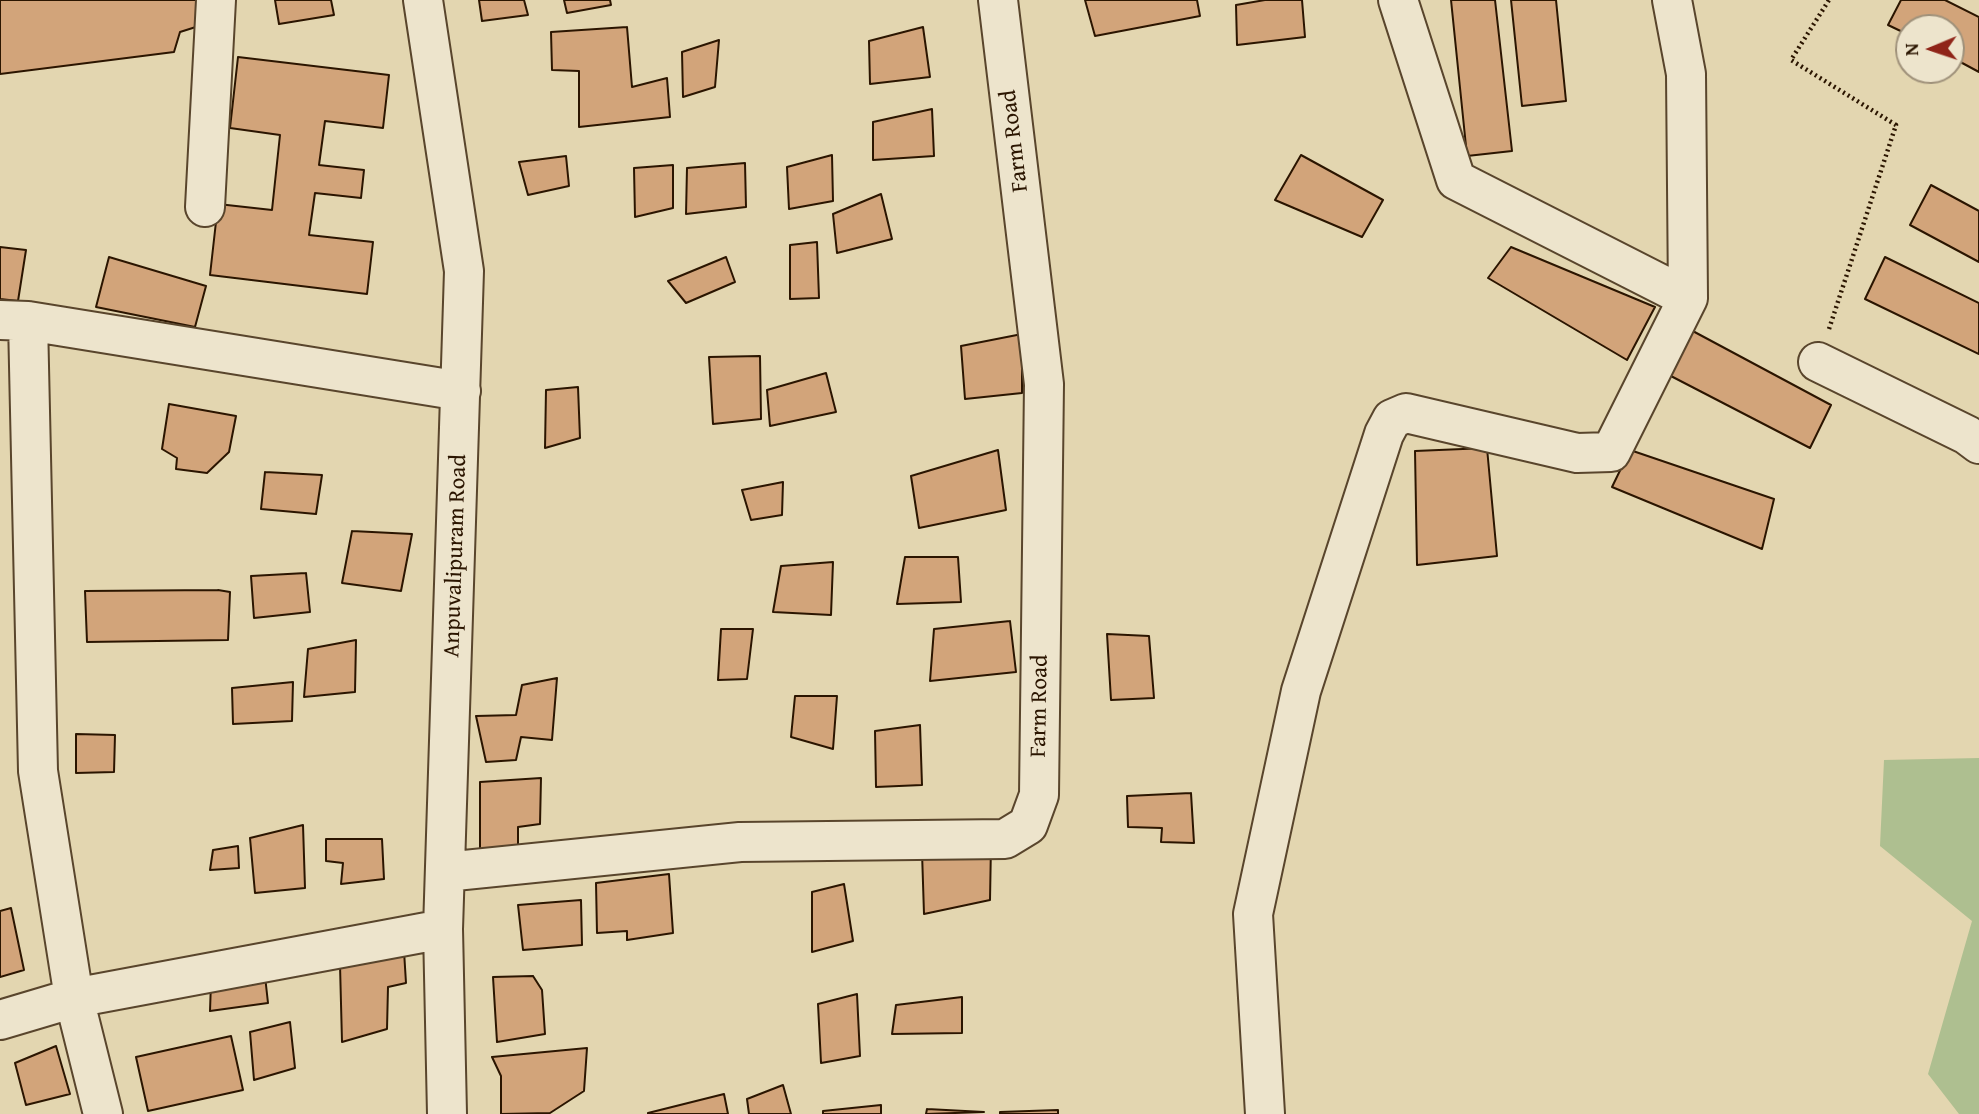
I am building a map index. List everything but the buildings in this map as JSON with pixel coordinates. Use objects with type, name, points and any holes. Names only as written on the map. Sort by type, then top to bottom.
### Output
[{"type":"street","points":[[205,207],[216,0]]},
{"type":"street","name":"Anpuvalipuram Road","points":[[423,0],[464,271],[443,929],[447,1114]]},
{"type":"street","name":"Farm Road","points":[[445,872],[740,842],[1005,839],[1028,825],[1039,795],[1044,384],[998,0]]},
{"type":"street","points":[[1398,0],[1456,180],[1688,298]]},
{"type":"street","points":[[1265,1114],[1253,915],[1301,691],[1384,434],[1392,419],[1406,413],[1577,453],[1611,452],[1688,298],[1686,74],[1672,0]]},
{"type":"street","points":[[103,1114],[74,998],[38,771],[14,321],[461,391]]},
{"type":"street","points":[[1818,362],[1966,435],[1979,444]]},
{"type":"street","points":[[0,1020],[74,998],[443,929]]},
{"type":"path","points":[[1818,362],[1896,125],[1791,60],[1829,0]]},
{"type":"green space","points":[[1979,758],[1979,1114],[1959,1114],[1928,1074],[1972,921],[1880,846],[1884,760]]}]
